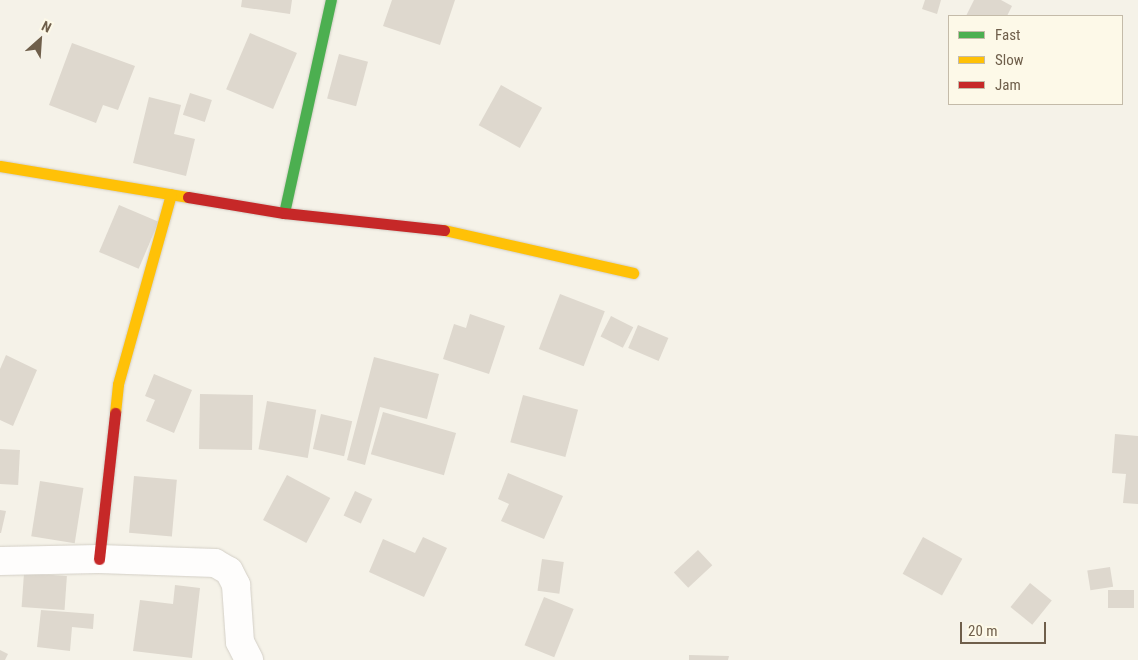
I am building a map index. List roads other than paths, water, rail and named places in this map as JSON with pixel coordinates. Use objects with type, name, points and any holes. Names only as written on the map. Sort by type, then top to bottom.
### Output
[{"type":"street","points":[[284,213],[331,0]]},
{"type":"street","points":[[0,166],[284,213],[446,230],[633,274]]},
{"type":"street","points":[[99,559],[118,384],[171,194]]},
{"type":"street","points":[[0,561],[99,559],[215,562],[229,571],[236,585],[240,642],[249,660]]}]
